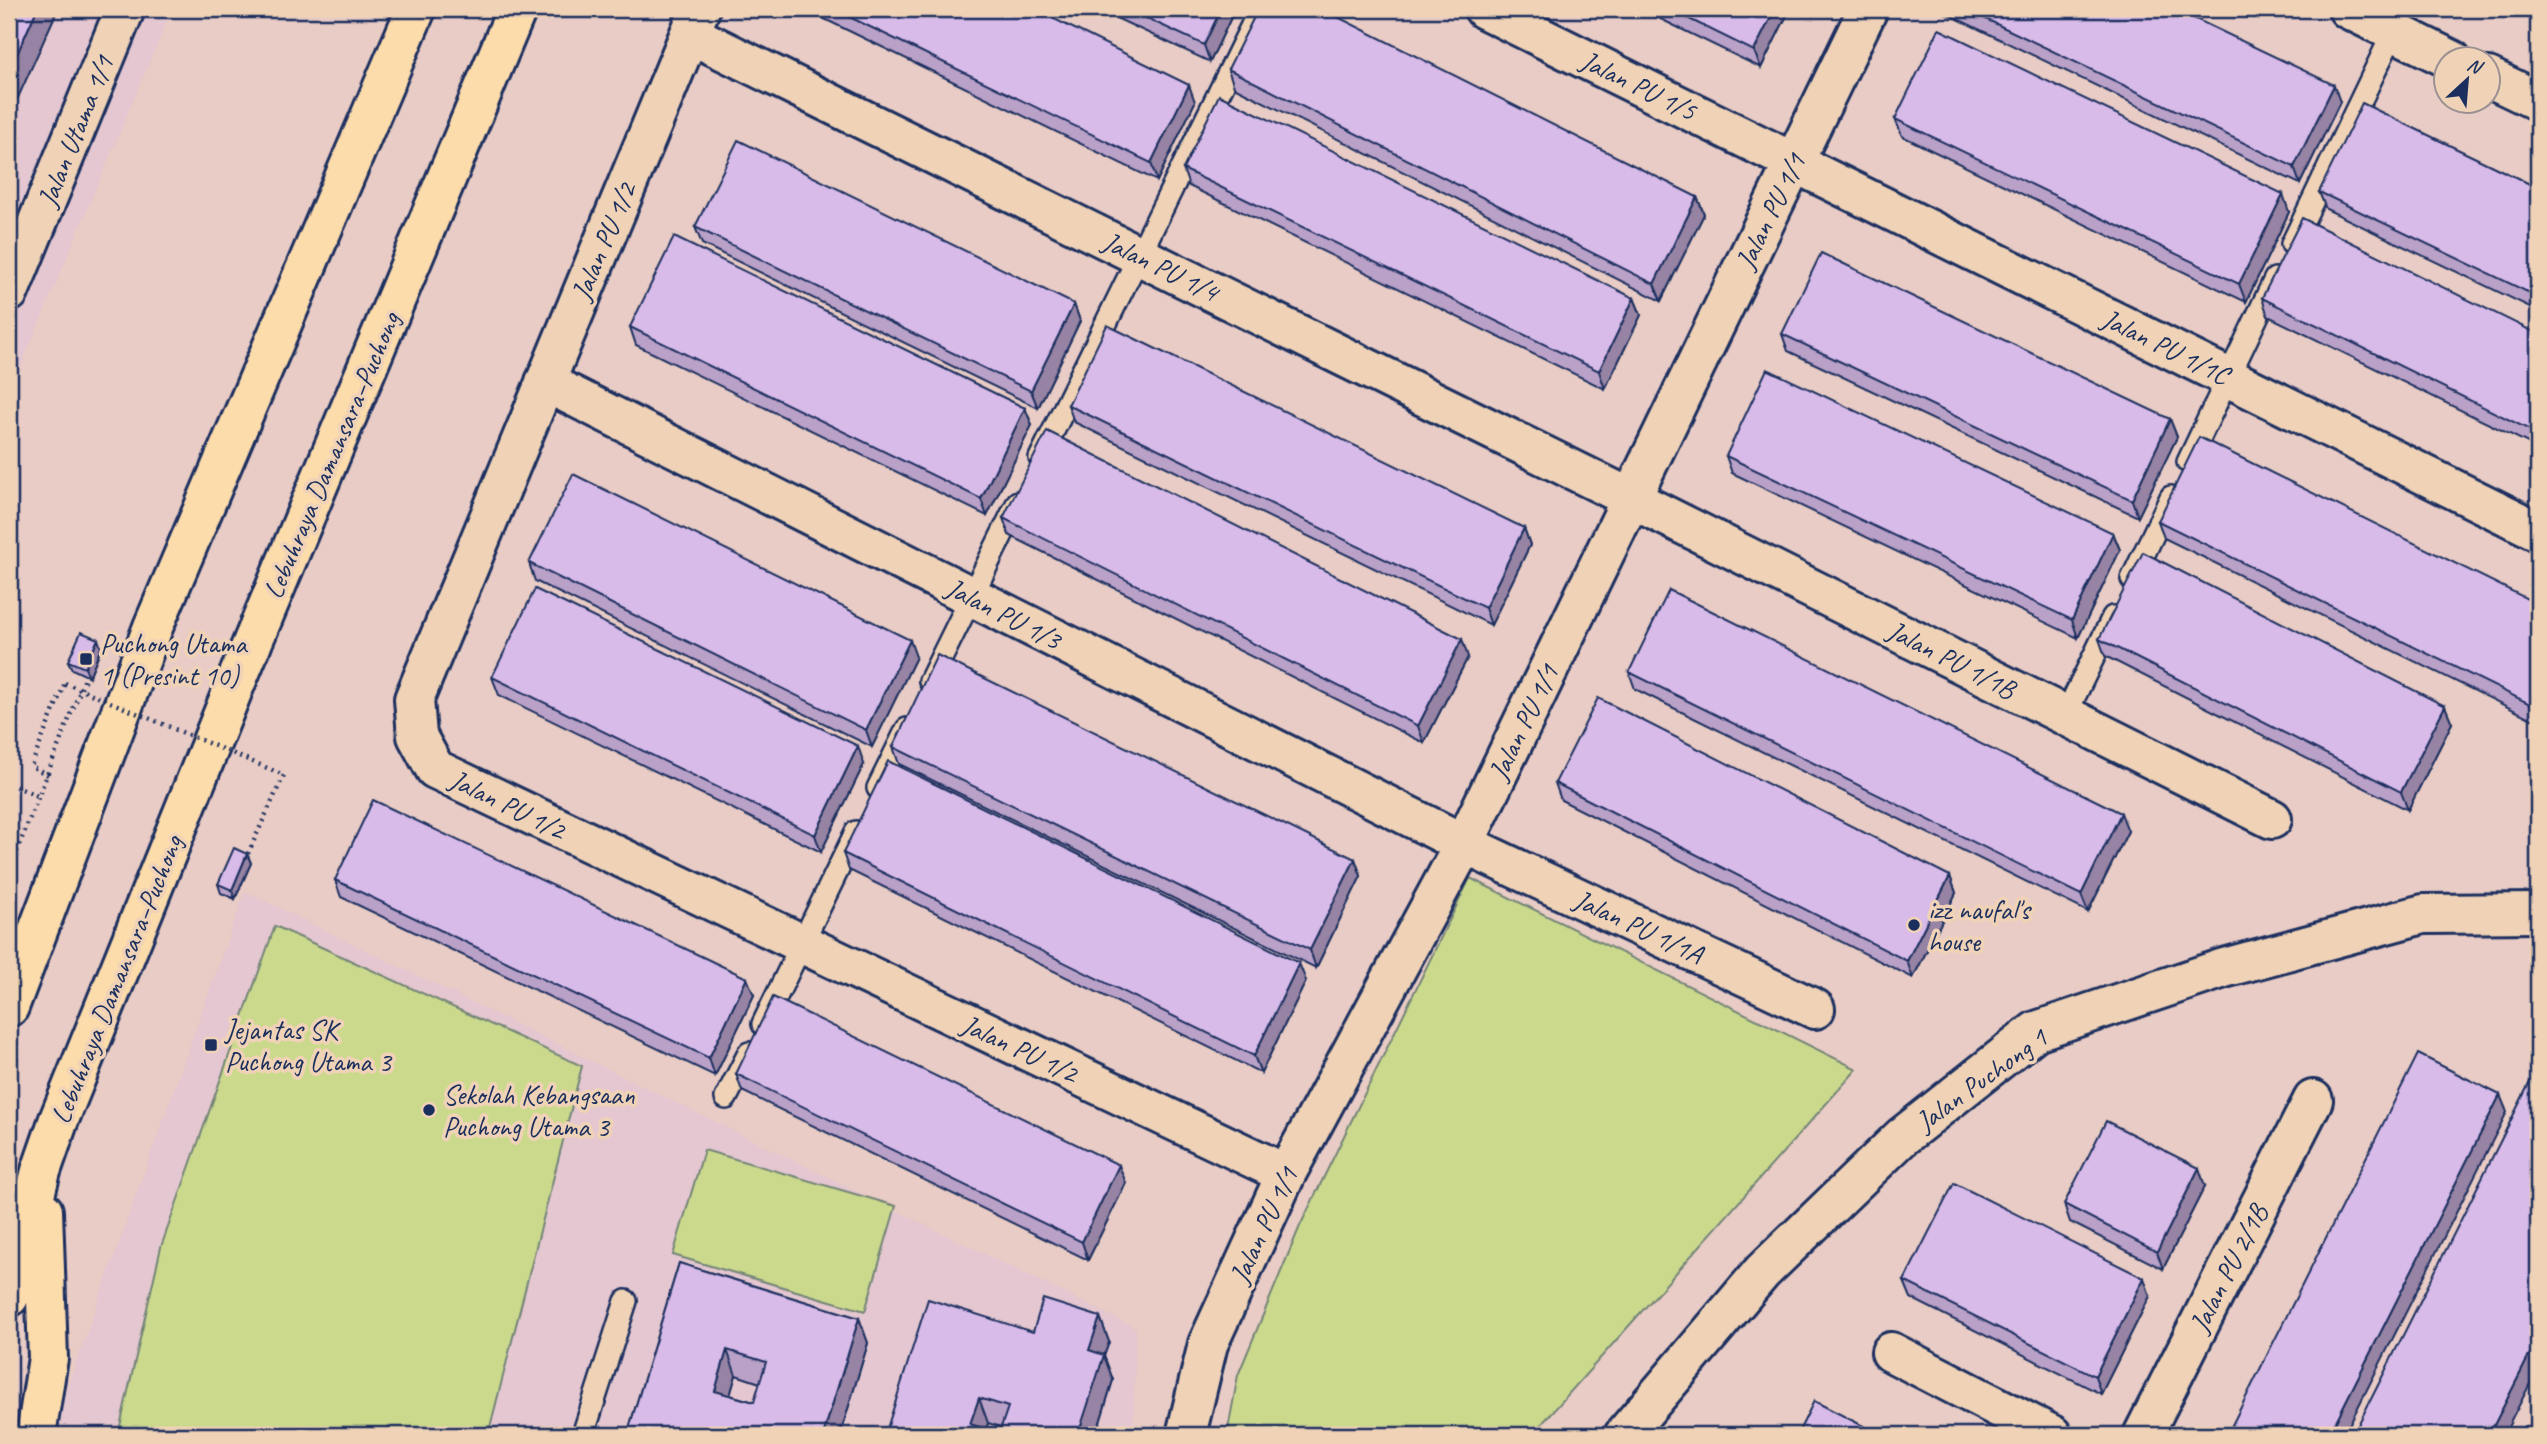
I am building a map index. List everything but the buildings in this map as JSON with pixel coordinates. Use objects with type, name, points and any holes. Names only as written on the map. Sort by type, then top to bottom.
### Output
[{"type":"highway","points":[[9,1007],[153,627],[416,9]]},
{"type":"highway","name":"Lebuhraya Damansara–Puchong","points":[[9,1297],[41,1171],[58,1122],[168,847],[517,9]]},
{"type":"highway","points":[[36,1435],[48,1358],[41,1171]]},
{"type":"street","name":"Jalan Utama 1/1","points":[[9,292],[22,222],[125,9]]},
{"type":"street","name":"Jalan PU 1/5","points":[[1484,9],[1794,162]]},
{"type":"street","name":"Jalan PU 1/1","points":[[1186,1435],[1208,1344],[1286,1174],[1464,844],[1868,9]]},
{"type":"street","points":[[2348,9],[2432,50]]},
{"type":"street","name":"Jalan PU 1/4","points":[[695,21],[1139,255],[1632,499]]},
{"type":"street","name":"Jalan PU 1/2","points":[[695,21],[414,699],[417,736],[435,769],[1286,1174]]},
{"type":"street","points":[[2502,84],[2538,101]]},
{"type":"street","name":"Jalan PU 1/1C","points":[[1794,162],[2538,531]]},
{"type":"street","name":"Jalan PU 1/3","points":[[545,382],[1464,844]]},
{"type":"street","name":"Jalan PU 1/1B","points":[[1632,499],[2272,819]]},
{"type":"street","name":"Jalan PU 1/1A","points":[[1464,844],[1815,1009]]},
{"type":"street","name":"Jalan Puchong 1","points":[[1624,1435],[1762,1272],[1902,1137],[2036,1031],[2224,968],[2423,914],[2538,913]]},
{"type":"street","name":"Jalan PU 2/1B","points":[[2143,1435],[2313,1100]]},
{"type":"street","points":[[1891,1352],[2052,1435]]},
{"type":"lane","points":[[726,1098],[1260,9]]},
{"type":"lane","points":[[2065,716],[2393,31]]},
{"type":"lane","points":[[583,1435],[626,1301]]},
{"type":"path","points":[[9,871],[86,676]]},
{"type":"path","points":[[48,775],[31,766],[65,683],[284,775],[245,860]]},
{"type":"path","points":[[9,784],[39,796]]},
{"type":"shaded area","points":[[9,9],[172,9],[9,395]]},
{"type":"shaded area","name":"Sekolah Kebangsaan Puchong Utama 3","points":[[245,891],[1136,1328],[1133,1435],[50,1435]]},
{"type":"green space","points":[[1470,878],[1857,1069],[1532,1435],[1227,1435],[1238,1375],[1300,1226]]},
{"type":"green space","points":[[275,926],[582,1066],[488,1435],[118,1435],[161,1247]]},
{"type":"green space","points":[[704,1150],[896,1206],[865,1311],[673,1255]]},
{"type":"place","name":"Puchong Utama 1 (Presint 10)","points":[[86,659]]},
{"type":"place","name":"izz naufal's house","points":[[1914,925]]},
{"type":"place","name":"Jejantas SK Puchong Utama 3","points":[[211,1045]]},
{"type":"place","name":"Sekolah Kebangsaan Puchong Utama 3","points":[[429,1110]]}]
